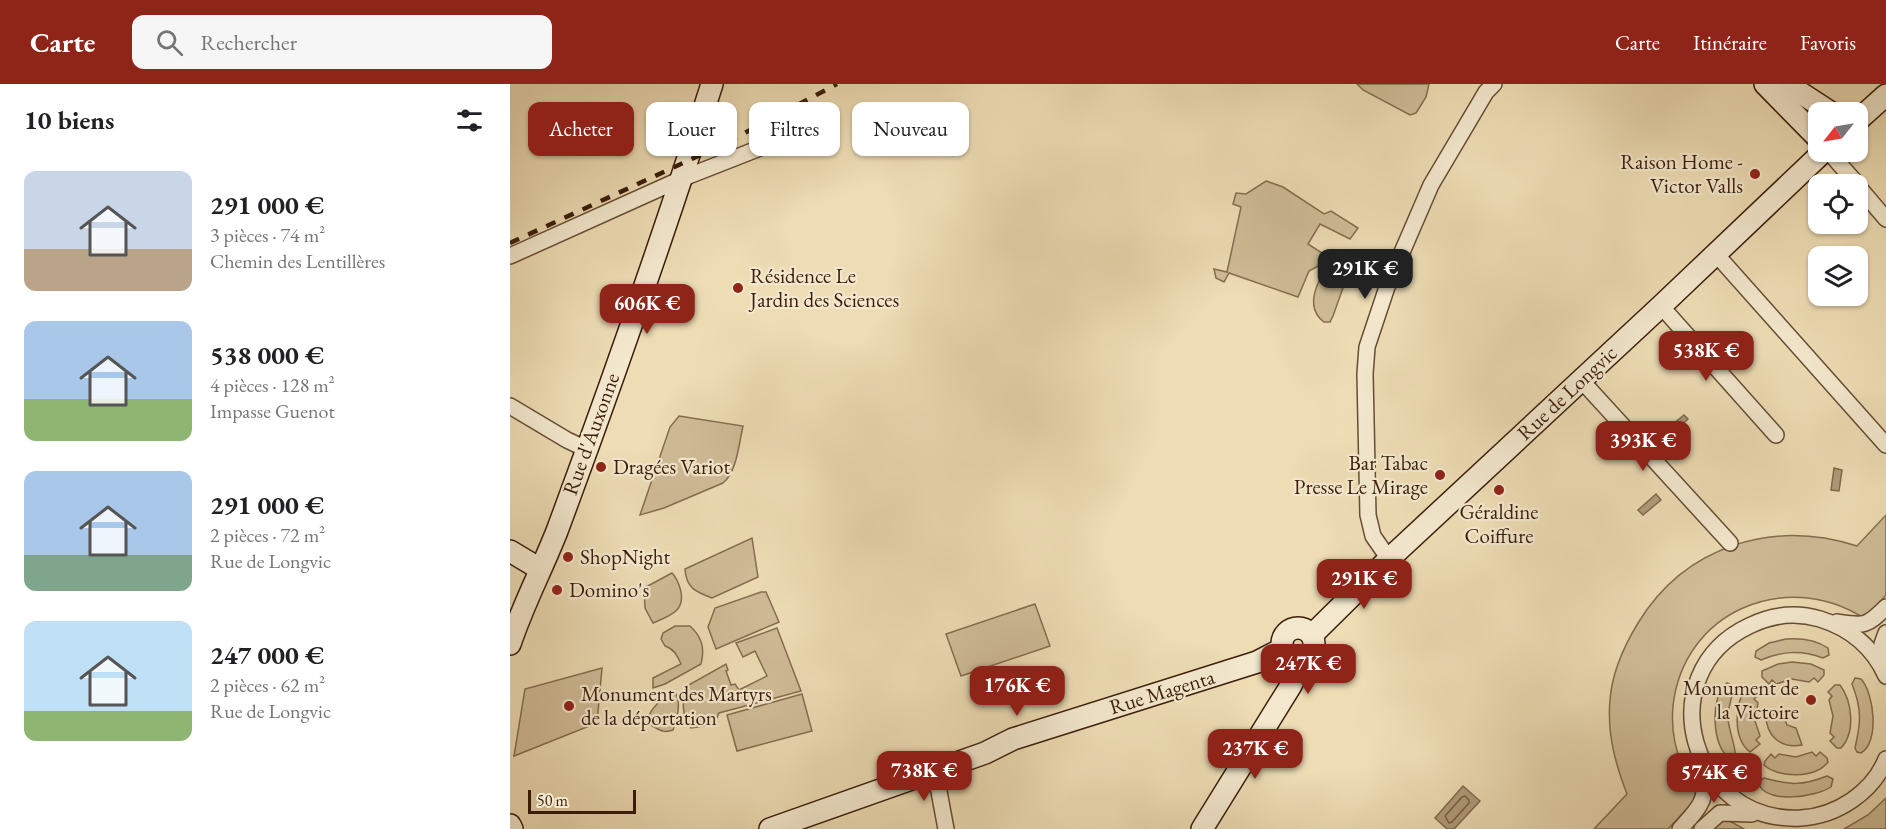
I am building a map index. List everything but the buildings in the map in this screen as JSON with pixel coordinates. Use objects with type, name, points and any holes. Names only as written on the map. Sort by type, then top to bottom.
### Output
[{"type":"street","name":"Rue d'Auxonne","points":[[510,644],[556,533],[681,179],[712,84]]},
{"type":"street","points":[[1389,559],[1373,536],[1368,514],[1365,374],[1367,347],[1387,287],[1431,185],[1486,92],[1494,84]]},
{"type":"street","points":[[1776,88],[1808,102]]},
{"type":"street","points":[[1776,88],[1808,131]]},
{"type":"street","points":[[1868,111],[1886,95]]},
{"type":"street","points":[[510,256],[681,179],[749,152]]},
{"type":"street","name":"Rue de Longvic","points":[[1312,635],[1389,559],[1661,306],[1810,162]]},
{"type":"street","points":[[1834,162],[1846,174]]},
{"type":"street","points":[[1868,198],[1886,219]]},
{"type":"street","points":[[1715,253],[1886,445]]},
{"type":"street","points":[[1661,306],[1776,435]]},
{"type":"street","points":[[1581,380],[1730,543]]},
{"type":"street","points":[[510,405],[586,449]]},
{"type":"street","points":[[510,551],[540,569]]},
{"type":"street","points":[[1680,829],[1704,799],[1704,778],[1692,726],[1692,708],[1695,689],[1712,655],[1725,641],[1749,626],[1776,616],[1814,617],[1859,625],[1866,624],[1886,607]]},
{"type":"street","points":[[1814,617],[1832,623],[1862,642],[1873,654],[1886,676]]},
{"type":"street","points":[[1202,829],[1287,692],[1282,687],[1291,654],[1283,638],[1285,634],[1293,628],[1304,629],[1312,635],[1313,651],[1291,654]]},
{"type":"street","points":[[1886,633],[1882,645],[1886,668]]},
{"type":"street","name":"Rue Magenta","points":[[770,829],[985,753],[1013,739],[1257,662],[1291,654]]},
{"type":"street","points":[[1696,745],[1708,771],[1726,793],[1750,808],[1774,817]]},
{"type":"street","points":[[1702,829],[1714,817],[1725,812],[1791,819],[1807,818],[1839,808],[1865,789],[1876,777],[1886,759]]},
{"type":"street","points":[[935,770],[946,829]]},
{"type":"shaded area","points":[[1357,84],[1429,84],[1426,97],[1416,113],[1410,115],[1363,90]]},
{"type":"shaded area","points":[[1266,181],[1283,187],[1324,214],[1331,211],[1358,228],[1350,239],[1320,224],[1308,244],[1331,259],[1309,271],[1298,297],[1229,273],[1224,282],[1216,278],[1214,269],[1227,272],[1241,207],[1233,204],[1236,193],[1246,194]]},
{"type":"shaded area","points":[[1337,273],[1344,285],[1330,322],[1324,322],[1314,308],[1315,291],[1320,279]]},
{"type":"shaded area","points":[[679,416],[743,426],[734,465],[723,483],[664,508],[640,515],[670,427]]},
{"type":"shaded area","points":[[1886,515],[1886,595],[1869,614],[1862,617],[1832,603],[1801,597],[1771,599],[1742,608],[1717,624],[1696,646],[1681,673],[1673,706],[1673,731],[1677,748],[1682,765],[1699,796],[1668,829],[1594,829],[1627,794],[1611,736],[1609,712],[1611,690],[1616,669],[1628,641],[1657,596],[1680,575],[1706,558],[1733,545],[1763,538],[1794,536],[1825,538],[1857,546]]},
{"type":"shaded area","points":[[752,538],[758,577],[712,598],[697,591],[687,581],[685,569]]},
{"type":"shaded area","points":[[672,573],[681,593],[680,606],[672,614],[653,623],[645,608],[644,588]]},
{"type":"shaded area","points":[[766,592],[779,622],[716,649],[708,627],[715,608]]},
{"type":"shaded area","points":[[1035,604],[1050,646],[961,676],[946,634]]},
{"type":"shaded area","points":[[675,626],[690,626],[697,634],[703,653],[701,664],[653,688],[653,678],[681,664],[675,653],[665,646],[661,639],[663,633]]},
{"type":"shaded area","points":[[777,628],[801,691],[719,713],[716,720],[704,726],[691,728],[685,718],[683,708],[687,686],[726,664],[731,685],[735,684],[739,690],[767,676],[755,651],[743,657],[736,643]]},
{"type":"shaded area","points":[[1786,639],[1813,641],[1828,648],[1829,655],[1823,658],[1792,653],[1761,660],[1755,657],[1756,651],[1769,643]]},
{"type":"shaded area","points":[[1792,662],[1811,664],[1824,670],[1824,675],[1818,682],[1814,678],[1809,682],[1792,679],[1776,684],[1772,680],[1769,684],[1762,677],[1762,671],[1778,664]]},
{"type":"shaded area","points":[[602,668],[597,723],[514,756],[525,689]]},
{"type":"shaded area","points":[[1855,678],[1861,679],[1866,686],[1873,717],[1871,739],[1861,753],[1855,748],[1860,716],[1852,684]]},
{"type":"shaded area","points":[[1727,683],[1732,685],[1733,689],[1728,718],[1735,753],[1735,756],[1731,758],[1724,753],[1720,745],[1715,722],[1718,698],[1721,689]]},
{"type":"shaded area","points":[[1835,685],[1840,685],[1844,692],[1851,716],[1849,734],[1841,748],[1837,748],[1830,741],[1834,737],[1830,733],[1833,716],[1829,700],[1832,696],[1828,692]]},
{"type":"shaded area","points":[[1746,688],[1758,695],[1754,699],[1758,703],[1755,721],[1760,736],[1756,740],[1760,744],[1750,752],[1741,739],[1737,721],[1739,703]]},
{"type":"shaded area","points":[[674,691],[678,704],[673,730],[661,730],[654,727],[650,723],[650,713]]},
{"type":"shaded area","points":[[802,694],[812,731],[737,751],[727,715]]},
{"type":"shaded area","points":[[1766,713],[1784,717],[1787,725],[1796,728],[1802,745],[1787,745],[1775,739],[1768,728]]},
{"type":"shaded area","points":[[1812,752],[1816,756],[1820,752],[1828,762],[1822,768],[1806,774],[1787,774],[1764,765],[1771,754],[1775,758],[1779,754],[1796,757]]},
{"type":"shaded area","points":[[1827,776],[1833,779],[1831,787],[1804,796],[1772,795],[1759,785],[1764,778],[1796,783],[1810,782]]},
{"type":"shaded area","points":[[1886,798],[1886,829],[1844,829],[1868,815]]},
{"type":"shaded area","points":[[1726,819],[1744,829],[1713,829]]},
{"type":"water","points":[[1684,415],[1688,419],[1672,434],[1667,429]]},
{"type":"water","points":[[1834,468],[1842,470],[1839,491],[1831,490]]},
{"type":"water","points":[[1656,494],[1661,500],[1643,515],[1638,510]]},
{"type":"water","points":[[1463,786],[1480,801],[1454,829],[1447,829],[1435,818]]},
{"type":"railway","points":[[510,243],[722,145],[837,84]]},
{"type":"place","name":"Raison Home - Victor Valls","points":[[1755,174]]},
{"type":"place","name":"Résidence Le Jardin des Sciences","points":[[738,288]]},
{"type":"place","name":"Dragées Variot","points":[[601,467]]},
{"type":"place","name":"Bar Tabac Presse Le Mirage","points":[[1440,475]]},
{"type":"place","name":"Géraldine Coiffure","points":[[1499,490]]},
{"type":"place","name":"ShopNight","points":[[568,557]]},
{"type":"place","name":"Domino's","points":[[557,590]]},
{"type":"place","name":"Monument de la Victoire","points":[[1811,700]]},
{"type":"place","name":"Monument des Martyrs de la déportation","points":[[569,706]]}]
